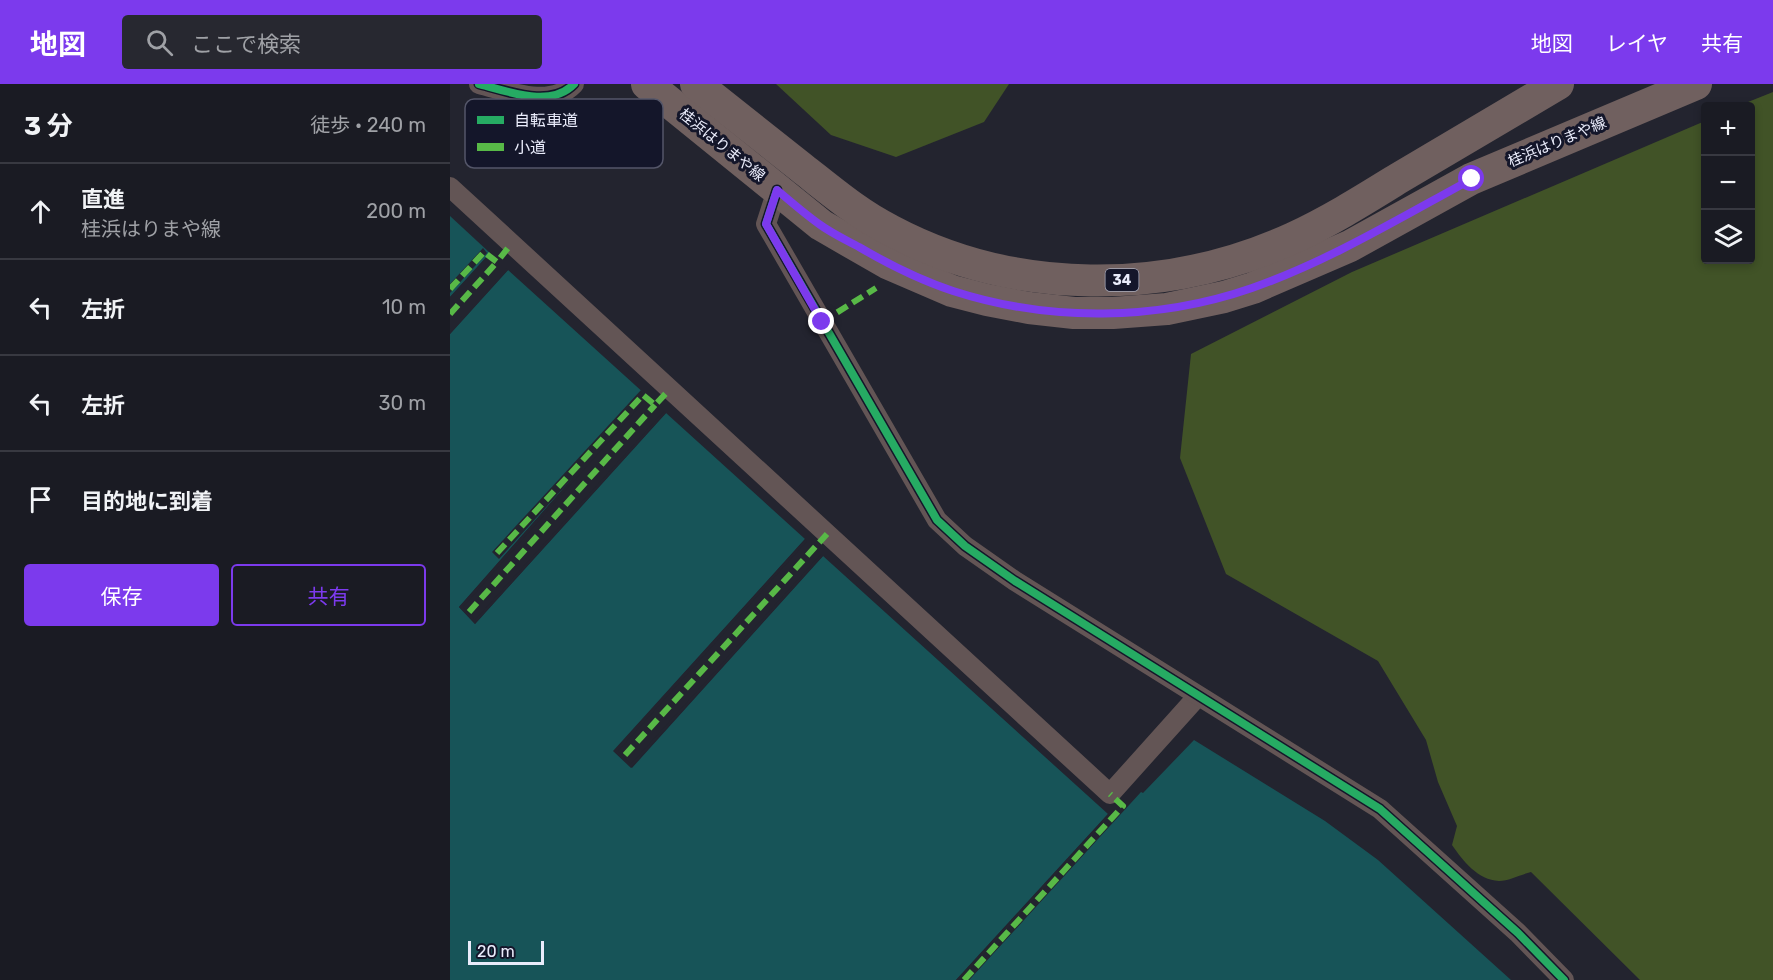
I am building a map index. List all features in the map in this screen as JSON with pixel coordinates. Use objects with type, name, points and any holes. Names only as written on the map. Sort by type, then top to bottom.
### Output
[{"type":"main road","name":"桂浜はりまや線","points":[[647,84],[820,225],[887,263],[952,291],[1019,306],[1074,313],[1167,309],[1224,297],[1297,270],[1350,246],[1472,179],[1696,84]]},
{"type":"main road","name":"桂浜はりまや線","points":[[696,84],[832,192],[862,214],[890,230],[929,249],[999,271],[1058,280],[1090,281],[1166,276],[1188,272],[1259,252],[1293,238],[1333,218],[1558,84]]},
{"type":"street","points":[[479,84],[535,97],[550,97],[570,89],[574,84]]},
{"type":"street","points":[[450,187],[1110,794],[1198,696]]},
{"type":"street","points":[[777,190],[766,224],[937,520],[965,546],[1015,581],[1380,808],[1518,933],[1564,980]]},
{"type":"shaded area","points":[[776,84],[1009,84],[984,122],[896,157],[831,135]]},
{"type":"shaded area","points":[[1773,92],[1773,980],[1640,980],[1531,872],[1503,881],[1491,880],[1472,869],[1461,857],[1452,845],[1457,826],[1438,782],[1426,740],[1378,661],[1226,574],[1180,458],[1191,354],[1352,272],[1701,123],[1701,264],[1755,264],[1755,102],[1748,102]]},
{"type":"shaded area","points":[[450,216],[490,253],[450,297]]},
{"type":"shaded area","points":[[508,270],[646,395],[459,607],[475,624],[666,413],[805,539],[614,751],[632,768],[823,556],[1108,814],[956,980],[450,980],[450,334]]},
{"type":"shaded area","points":[[1194,740],[1325,821],[1378,860],[1511,980],[969,980],[1141,792],[1143,793]]},
{"type":"pier","points":[[483,248],[487,253],[450,293],[450,284]]},
{"type":"pier","points":[[490,253],[492,255],[450,300],[450,297]]},
{"type":"pier","points":[[506,268],[508,270],[450,334],[450,329]]},
{"type":"pier","points":[[641,390],[648,397],[463,607],[475,620],[664,411],[666,413],[475,624],[459,607],[577,473],[499,559],[492,552]]},
{"type":"pier","points":[[805,539],[807,541],[618,751],[631,764],[821,554],[823,556],[631,768],[613,751]]},
{"type":"pier","points":[[1108,814],[1110,816],[961,980],[956,980]]},
{"type":"pier","points":[[1112,818],[1114,820],[969,980],[966,980]]},
{"type":"marked path","points":[[450,289],[484,252],[497,262],[511,244]]},
{"type":"marked path","points":[[450,314],[497,262]]},
{"type":"marked path","points":[[822,322],[876,288]]},
{"type":"marked path","points":[[497,553],[643,395],[655,405],[669,390]]},
{"type":"marked path","points":[[469,612],[655,405]]},
{"type":"marked path","points":[[625,755],[827,534]]},
{"type":"marked path","points":[[964,980],[1123,806],[1110,794]]},
{"type":"cycle path","points":[[479,84],[515,94],[541,97],[553,96],[574,84]]},
{"type":"cycle path","points":[[777,190],[766,224],[937,520],[965,546],[1015,581],[1380,809],[1518,933],[1564,980]]},
{"type":"route","points":[[822,322],[766,224],[777,190],[820,225],[887,263],[952,291],[1029,308],[1074,313],[1113,313],[1167,309],[1224,297],[1253,288],[1350,246],[1472,179]]}]
